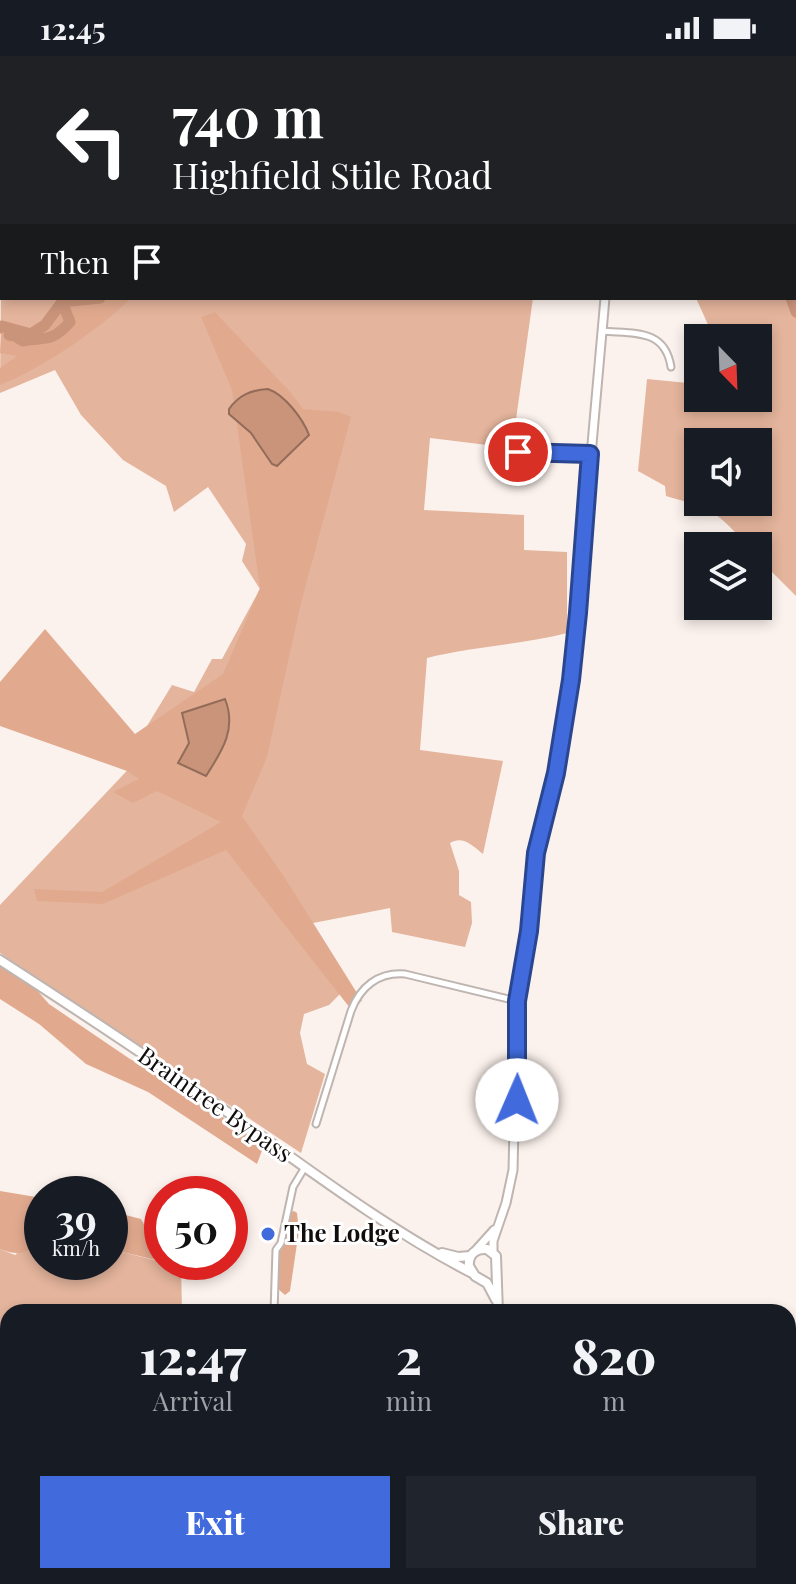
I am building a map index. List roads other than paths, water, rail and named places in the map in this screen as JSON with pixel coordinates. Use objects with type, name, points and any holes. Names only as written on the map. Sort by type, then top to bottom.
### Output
[{"type":"highway","name":"Braintree Bypass","points":[[0,960],[135,1049],[401,1234],[472,1273]]},
{"type":"highway","name":"Braintree Bypass","points":[[430,1249],[458,1257],[473,1253]]},
{"type":"highway","points":[[496,1300],[482,1279],[472,1273],[469,1266],[473,1253],[487,1249],[496,1256],[497,1304]]},
{"type":"highway","points":[[482,1279],[491,1277],[498,1269]]},
{"type":"main road","points":[[493,1252],[493,1241],[513,1170],[517,1001],[529,931],[536,853],[558,763],[571,680],[605,300]]},
{"type":"main road","points":[[473,1253],[498,1225]]},
{"type":"street","points":[[602,331],[653,337],[667,350],[671,367]]},
{"type":"street","points":[[498,451],[590,454]]},
{"type":"street","points":[[316,1124],[355,1000],[367,984],[388,975],[405,974],[517,1001]]},
{"type":"street","points":[[274,1304],[276,1250],[281,1243],[293,1187],[305,1167]]},
{"type":"waterway","points":[[0,328],[31,334],[45,325],[62,302],[81,300]]},
{"type":"waterway","points":[[792,300],[796,312]]},
{"type":"waterway","points":[[9,335],[23,341],[57,334],[70,322],[62,302]]},
{"type":"place","name":"The Lodge","points":[[268,1234]]}]
